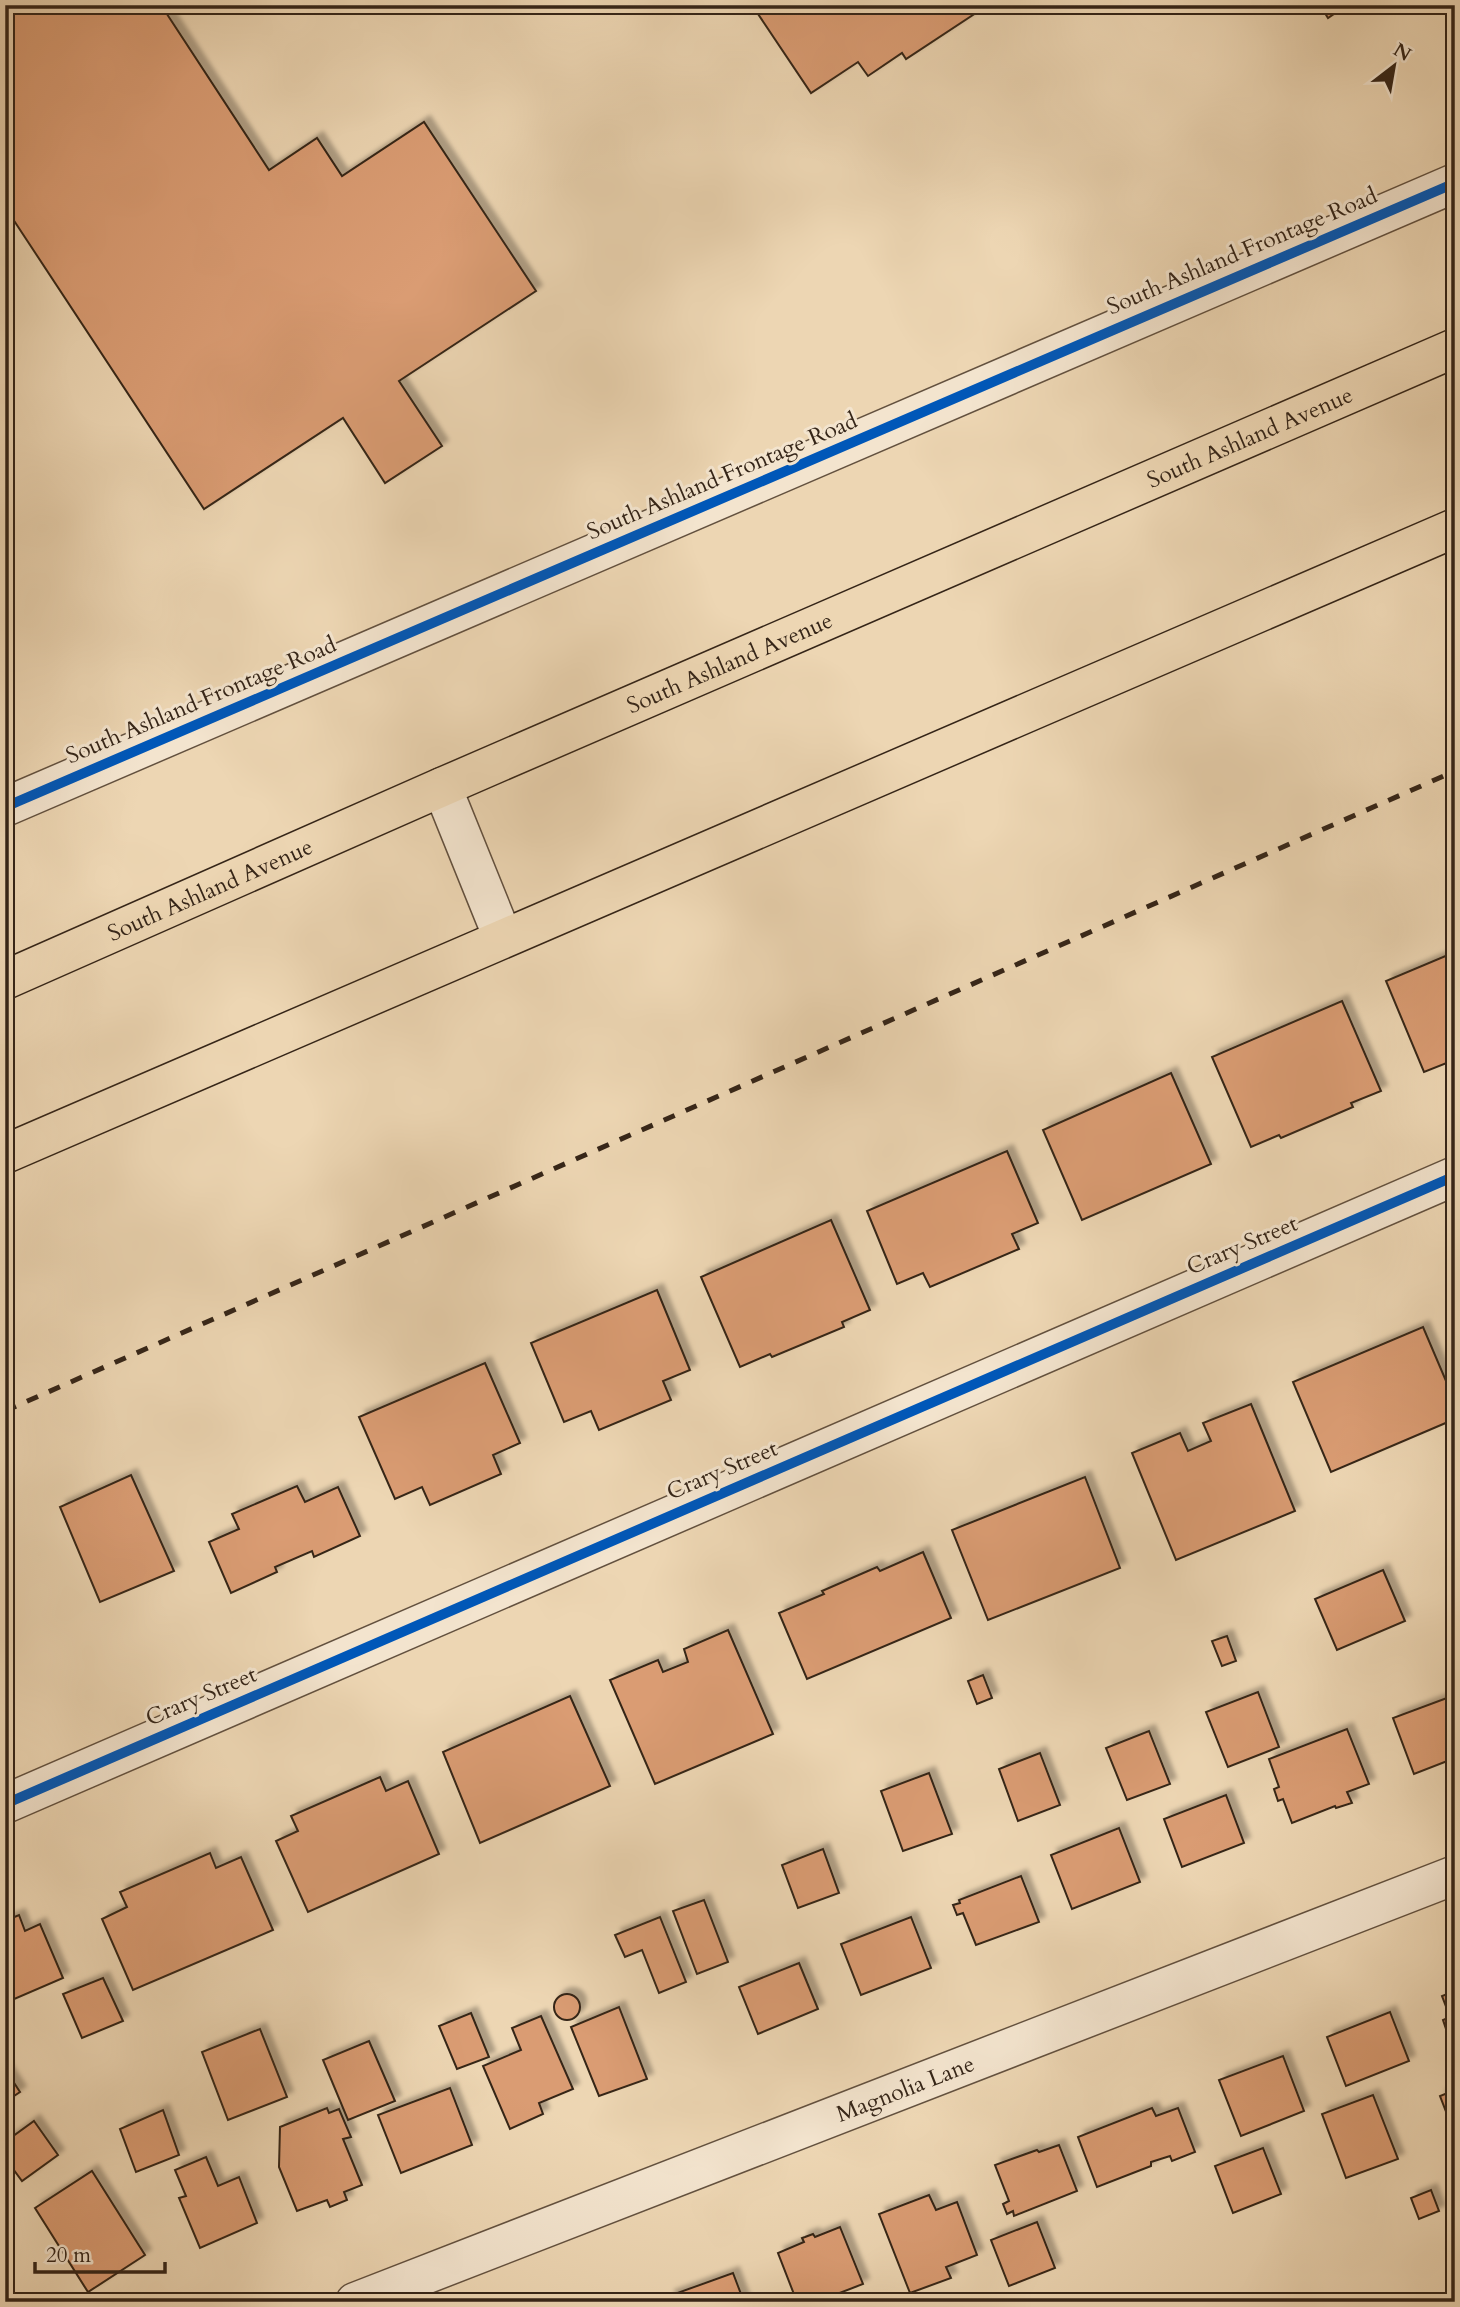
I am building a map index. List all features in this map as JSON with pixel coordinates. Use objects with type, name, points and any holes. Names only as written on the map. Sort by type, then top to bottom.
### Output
[{"type":"main road","name":"South Ashland Avenue","points":[[5,980],[442,787],[1455,348]]},
{"type":"main road","points":[[5,1154],[1455,528]]},
{"type":"street","name":"South Ashland Frontage Road","points":[[5,807],[1455,183]]},
{"type":"street","points":[[442,787],[503,938]]},
{"type":"street","points":[[5,991],[63,955]]},
{"type":"street","name":"Crary Street","points":[[5,1804],[1455,1176]]},
{"type":"street","name":"Magnolia Lane","points":[[355,2302],[1455,1875]]},
{"type":"building","points":[[5,5],[161,5],[269,170],[317,138],[342,176],[424,122],[536,291],[399,381],[442,446],[385,483],[343,418],[204,509],[5,207]]},
{"type":"building","points":[[752,5],[988,5],[906,59],[902,53],[868,76],[858,62],[811,93]]},
{"type":"building","points":[[1320,5],[1347,5],[1328,18]]},
{"type":"building","points":[[1455,952],[1455,1063],[1454,1060],[1424,1072],[1386,981]]},
{"type":"building","points":[[1342,1001],[1381,1091],[1351,1103],[1353,1107],[1281,1138],[1279,1135],[1251,1147],[1212,1057]]},
{"type":"building","points":[[1171,1073],[1211,1164],[1082,1220],[1043,1130]]},
{"type":"building","points":[[1007,1151],[1038,1223],[1012,1234],[1019,1249],[930,1287],[923,1273],[897,1284],[867,1211]]},
{"type":"building","points":[[831,1220],[870,1310],[842,1322],[844,1327],[772,1357],[770,1354],[740,1367],[701,1277]]},
{"type":"building","points":[[657,1290],[690,1370],[663,1381],[671,1400],[599,1430],[591,1411],[564,1422],[531,1343]]},
{"type":"building","points":[[1423,1327],[1455,1402],[1455,1419],[1331,1472],[1293,1382]]},
{"type":"building","points":[[485,1363],[520,1443],[493,1455],[501,1474],[430,1505],[422,1487],[395,1499],[359,1417]]},
{"type":"building","points":[[1251,1404],[1295,1511],[1176,1560],[1132,1453],[1180,1433],[1188,1451],[1211,1441],[1203,1423]]},
{"type":"building","points":[[131,1475],[174,1571],[100,1602],[60,1507]]},
{"type":"building","points":[[1085,1477],[1120,1568],[988,1620],[952,1530]]},
{"type":"building","points":[[297,1486],[305,1502],[338,1487],[360,1536],[314,1557],[312,1551],[275,1567],[277,1572],[231,1593],[209,1542],[239,1529],[232,1514]]},
{"type":"building","points":[[923,1552],[951,1618],[807,1679],[779,1613],[877,1567],[880,1571]]},
{"type":"building","points":[[1383,1570],[1405,1621],[1337,1650],[1315,1599]]},
{"type":"building","points":[[728,1630],[773,1734],[655,1784],[610,1680],[658,1660],[663,1672],[688,1662],[684,1649]]},
{"type":"building","points":[[1227,1636],[1236,1661],[1222,1666],[1212,1641]]},
{"type":"building","points":[[983,1675],[992,1698],[977,1704],[968,1681]]},
{"type":"building","points":[[1258,1692],[1279,1747],[1228,1767],[1206,1712]]},
{"type":"building","points":[[1455,1695],[1455,1758],[1414,1774],[1393,1718]]},
{"type":"building","points":[[570,1696],[610,1786],[480,1843],[443,1752]]},
{"type":"building","points":[[1347,1729],[1369,1784],[1347,1792],[1352,1803],[1336,1808],[1335,1806],[1292,1823],[1283,1799],[1278,1801],[1274,1789],[1279,1787],[1269,1759]]},
{"type":"building","points":[[1149,1731],[1170,1784],[1127,1800],[1106,1748]]},
{"type":"building","points":[[1040,1753],[1060,1805],[1018,1821],[999,1769]]},
{"type":"building","points":[[929,1773],[952,1834],[903,1851],[881,1791]]},
{"type":"building","points":[[380,1777],[386,1791],[408,1781],[439,1854],[308,1912],[276,1841],[298,1831],[291,1816]]},
{"type":"building","points":[[1226,1795],[1244,1843],[1182,1867],[1164,1819]]},
{"type":"building","points":[[1119,1828],[1140,1882],[1072,1909],[1051,1855]]},
{"type":"building","points":[[823,1849],[839,1893],[798,1908],[782,1865]]},
{"type":"building","points":[[210,1853],[216,1868],[241,1857],[273,1930],[133,1990],[102,1919],[127,1907],[120,1892]]},
{"type":"building","points":[[1021,1876],[1039,1922],[976,1945],[963,1913],[957,1915],[953,1905],[960,1903],[959,1900]]},
{"type":"building","points":[[704,1900],[728,1962],[697,1974],[673,1911]]},
{"type":"building","points":[[19,1915],[25,1931],[40,1924],[63,1978],[5,2003],[5,1921]]},
{"type":"building","points":[[660,1917],[686,1982],[659,1993],[642,1950],[625,1957],[615,1935]]},
{"type":"building","points":[[911,1917],[931,1968],[861,1995],[841,1944]]},
{"type":"building","points":[[799,1963],[818,2009],[758,2034],[739,1987]]},
{"type":"building","points":[[103,1978],[123,2021],[82,2038],[63,1994]]},
{"type":"building","points":[[1455,1991],[1455,2032],[1454,2029],[1447,2032],[1443,2020],[1450,2017],[1442,1996]]},
{"type":"building","points":[[567,1994],[576,1998],[580,2007],[576,2016],[567,2020],[558,2016],[554,2007],[558,1998]]},
{"type":"building","points":[[619,2007],[647,2079],[599,2096],[571,2027]]},
{"type":"building","points":[[1390,2012],[1409,2061],[1346,2086],[1327,2037]]},
{"type":"building","points":[[471,2013],[489,2057],[457,2069],[439,2026]]},
{"type":"building","points":[[541,2016],[573,2089],[539,2103],[543,2114],[510,2129],[483,2066],[521,2050],[512,2028]]},
{"type":"building","points":[[260,2029],[287,2097],[228,2120],[202,2052]]},
{"type":"building","points":[[369,2041],[395,2101],[348,2120],[323,2060]]},
{"type":"building","points":[[1283,2056],[1304,2111],[1241,2136],[1219,2080]]},
{"type":"building","points":[[5,2069],[20,2092],[5,2102]]},
{"type":"building","points":[[450,2088],[472,2145],[401,2173],[378,2115]]},
{"type":"building","points":[[1455,2090],[1455,2135],[1440,2096]]},
{"type":"building","points":[[1373,2095],[1398,2159],[1346,2178],[1322,2114]]},
{"type":"building","points":[[327,2108],[329,2113],[339,2109],[351,2137],[343,2139],[362,2185],[344,2192],[347,2200],[330,2207],[327,2200],[297,2211],[279,2167],[280,2127]]},
{"type":"building","points":[[1152,2108],[1156,2116],[1178,2108],[1195,2152],[1172,2161],[1170,2156],[1151,2162],[1151,2166],[1097,2187],[1078,2137]]},
{"type":"building","points":[[163,2110],[179,2155],[136,2172],[120,2129]]},
{"type":"building","points":[[34,2121],[58,2155],[22,2181],[5,2158],[5,2142]]},
{"type":"building","points":[[1059,2145],[1077,2191],[1014,2216],[1013,2211],[1007,2214],[1003,2204],[1009,2201],[995,2165]]},
{"type":"building","points":[[1263,2148],[1281,2194],[1233,2213],[1215,2166]]},
{"type":"building","points":[[206,2157],[218,2186],[239,2177],[257,2223],[200,2248],[179,2198],[186,2196],[175,2170]]},
{"type":"building","points":[[92,2171],[145,2255],[88,2292],[35,2208]]},
{"type":"building","points":[[1431,2190],[1439,2211],[1419,2219],[1411,2198]]},
{"type":"building","points":[[929,2195],[936,2210],[957,2202],[977,2255],[946,2267],[951,2278],[910,2293],[879,2214]]},
{"type":"building","points":[[1037,2222],[1055,2268],[1009,2286],[991,2240]]},
{"type":"building","points":[[840,2227],[863,2284],[816,2302],[797,2302],[778,2253],[804,2242],[802,2238],[813,2234],[815,2237]]},
{"type":"building","points":[[733,2273],[744,2302],[671,2302],[669,2296]]},
{"type":"railway","points":[[5,1411],[1455,771]]},
{"type":"cycle path","points":[[5,807],[1455,183]]},
{"type":"cycle path","points":[[5,1804],[1455,1176]]}]
